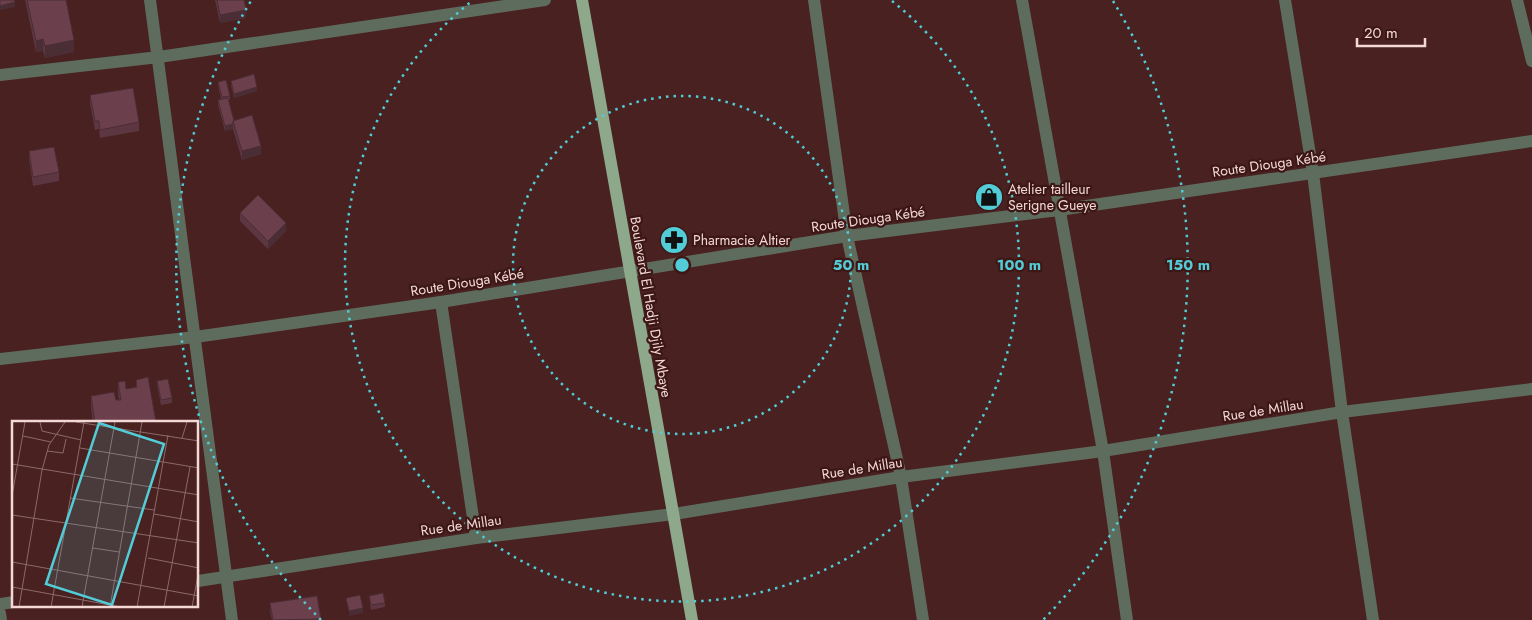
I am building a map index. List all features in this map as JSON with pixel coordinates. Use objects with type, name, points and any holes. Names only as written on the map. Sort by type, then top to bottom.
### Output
[{"type":"main road","name":"Boulevard El Hadji Djily Mbaye","points":[[582,0],[692,620]]},
{"type":"street","points":[[150,0],[232,620]]},
{"type":"street","points":[[0,75],[159,57],[545,0]]},
{"type":"street","points":[[814,0],[847,236],[902,476],[923,620]]},
{"type":"street","points":[[1022,0],[1104,451],[1127,620]]},
{"type":"street","points":[[1284,0],[1313,173],[1342,412],[1373,620]]},
{"type":"street","points":[[1517,0],[1532,61]]},
{"type":"street","name":"Route Diouga Kébé","points":[[0,359],[195,337],[441,302],[847,236],[1060,210],[1532,141]]},
{"type":"street","points":[[441,302],[476,538]]},
{"type":"street","name":"Rue de Millau","points":[[199,581],[476,538],[674,514],[902,476],[1104,451],[1342,412],[1532,389]]},
{"type":"street","points":[[0,613],[1,620]]},
{"type":"building","points":[[0,0],[14,0],[15,2],[0,6]]},
{"type":"building","points":[[27,0],[66,0],[74,40],[45,46],[43,39],[36,41]]},
{"type":"building","points":[[217,0],[244,0],[246,10],[220,15]]},
{"type":"building","points":[[254,74],[257,87],[234,94],[231,81]]},
{"type":"building","points":[[226,80],[230,96],[222,97],[218,82]]},
{"type":"building","points":[[133,88],[139,122],[100,130],[99,121],[95,121],[90,95]]},
{"type":"building","points":[[228,98],[234,121],[233,124],[225,126],[218,100]]},
{"type":"building","points":[[252,115],[261,146],[242,151],[233,121]]},
{"type":"building","points":[[54,147],[59,172],[33,177],[29,151]]},
{"type":"building","points":[[258,195],[286,223],[268,241],[240,213]]},
{"type":"building","points":[[148,377],[156,421],[95,421],[91,396],[114,392],[116,400],[121,400],[118,382],[125,381],[126,389],[137,387],[136,380]]},
{"type":"building","points":[[168,379],[172,398],[161,400],[157,381]]},
{"type":"building","points":[[383,593],[385,603],[371,605],[369,596]]},
{"type":"building","points":[[360,595],[363,608],[349,611],[346,598]]},
{"type":"building","points":[[317,596],[321,619],[273,620],[270,603]]},
{"type":"place","name":"Atelier tailleur Serigne Gueye","points":[[989,197]]},
{"type":"place","name":"Pharmacie Altier","points":[[674,240]]}]
